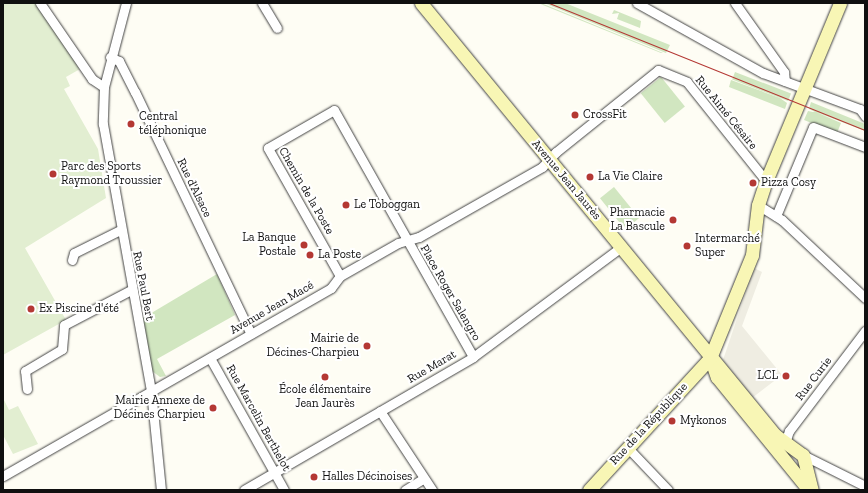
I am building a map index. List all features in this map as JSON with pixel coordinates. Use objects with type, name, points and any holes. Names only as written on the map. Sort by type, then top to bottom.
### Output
[{"type":"main road","name":"Avenue Jean Jaurès","points":[[421,3],[710,358],[784,443],[803,455],[807,462],[806,468],[810,490]]},
{"type":"main road","points":[[710,358],[752,255],[758,205],[766,181],[794,117],[840,3]]},
{"type":"main road","name":"Avenue Jean Jaurès","points":[[710,358],[717,377],[810,490]]},
{"type":"main road","name":"Rue de la République","points":[[589,490],[710,358]]},
{"type":"main road","points":[[791,468],[799,472],[806,468]]},
{"type":"street","points":[[40,3],[92,79],[104,87]]},
{"type":"street","name":"Rue Paul Bert","points":[[126,3],[110,57],[104,87],[106,153],[151,390],[161,490]]},
{"type":"street","points":[[262,3],[277,28]]},
{"type":"street","points":[[636,3],[763,73],[863,110]]},
{"type":"street","points":[[735,3],[784,72],[785,81]]},
{"type":"street","name":"Rue d'Alsace","points":[[110,57],[119,61],[135,92],[252,334]]},
{"type":"street","name":"Rue Aimé Césaire","points":[[549,160],[658,70],[687,82],[766,181]]},
{"type":"street","name":"Chemin de la Poste","points":[[340,276],[268,148],[334,110],[407,241]]},
{"type":"street","points":[[776,216],[813,127],[865,147]]},
{"type":"street","name":"Avenue Jean Macé","points":[[3,476],[331,288],[340,276],[407,241],[549,160]]},
{"type":"street","points":[[758,205],[776,216],[865,298]]},
{"type":"street","points":[[72,260],[74,253],[120,230]]},
{"type":"street","name":"Place Roger Salengro","points":[[407,241],[474,357]]},
{"type":"street","name":"Rue Marat","points":[[244,490],[474,357],[621,247]]},
{"type":"street","points":[[27,389],[24,371],[62,349],[64,325],[131,290]]},
{"type":"street","name":"Rue Curie","points":[[784,443],[789,431],[865,331]]},
{"type":"street","name":"Rue Marcelin Berthelot","points":[[210,358],[284,490]]},
{"type":"street","points":[[380,411],[432,490]]},
{"type":"street","points":[[628,448],[668,490]]},
{"type":"street","points":[[803,455],[865,486]]},
{"type":"street","points":[[806,468],[821,465]]},
{"type":"street","points":[[405,490],[424,478]]},
{"type":"green space","name":"Parc des Sports Raymond Troussier","points":[[3,3],[36,3],[80,69],[66,77],[70,86],[64,89],[98,149],[106,198],[25,248],[66,320],[3,355]]},
{"type":"green space","points":[[538,3],[541,3],[663,53],[661,53]]},
{"type":"green space","points":[[544,3],[565,3],[670,45],[666,53]]},
{"type":"green space","points":[[614,10],[641,21],[640,28],[617,19],[619,13],[612,14]]},
{"type":"green space","points":[[735,72],[791,94],[788,101],[732,79]]},
{"type":"green space","points":[[661,77],[685,107],[665,123],[641,93]]},
{"type":"green space","points":[[731,80],[780,98],[787,103],[785,109],[729,87]]},
{"type":"green space","points":[[811,102],[865,124],[865,131],[816,112],[841,123],[837,133],[804,120],[808,111],[815,112],[809,109]]},
{"type":"green space","points":[[614,187],[639,218],[625,229],[600,198]]},
{"type":"green space","points":[[217,274],[235,315],[157,359],[166,376],[160,377],[152,371],[143,318]]},
{"type":"green space","points":[[3,398],[9,410],[18,406],[38,444],[13,454],[3,435]]},
{"type":"shaded area","points":[[754,268],[762,272],[742,326],[782,375],[752,398],[723,360]]},
{"type":"tram line","points":[[549,3],[865,130]]},
{"type":"place","name":"CrossFit","points":[[575,115]]},
{"type":"place","name":"Central téléphonique","points":[[131,124]]},
{"type":"place","name":"Parc des Sports Raymond Troussier","points":[[53,174]]},
{"type":"place","name":"La Vie Claire","points":[[590,177]]},
{"type":"place","name":"Pizza Cosy","points":[[753,183]]},
{"type":"place","name":"Le Toboggan","points":[[346,205]]},
{"type":"place","name":"Pharmacie La Bascule","points":[[673,220]]},
{"type":"place","name":"La Banque Postale","points":[[304,245]]},
{"type":"place","name":"Intermarché Super","points":[[687,246]]},
{"type":"place","name":"La Poste","points":[[310,255]]},
{"type":"place","name":"Ex Piscine d'été","points":[[31,309]]},
{"type":"place","name":"Mairie de Décines-Charpieu","points":[[367,346]]},
{"type":"place","name":"LCL","points":[[786,376]]},
{"type":"place","name":"École élémentaire Jean Jaurès","points":[[325,377]]},
{"type":"place","name":"Mairie Annexe de Décines Charpieu","points":[[213,408]]},
{"type":"place","name":"Mykonos","points":[[672,421]]},
{"type":"place","name":"Halles Décinoises","points":[[314,477]]}]
